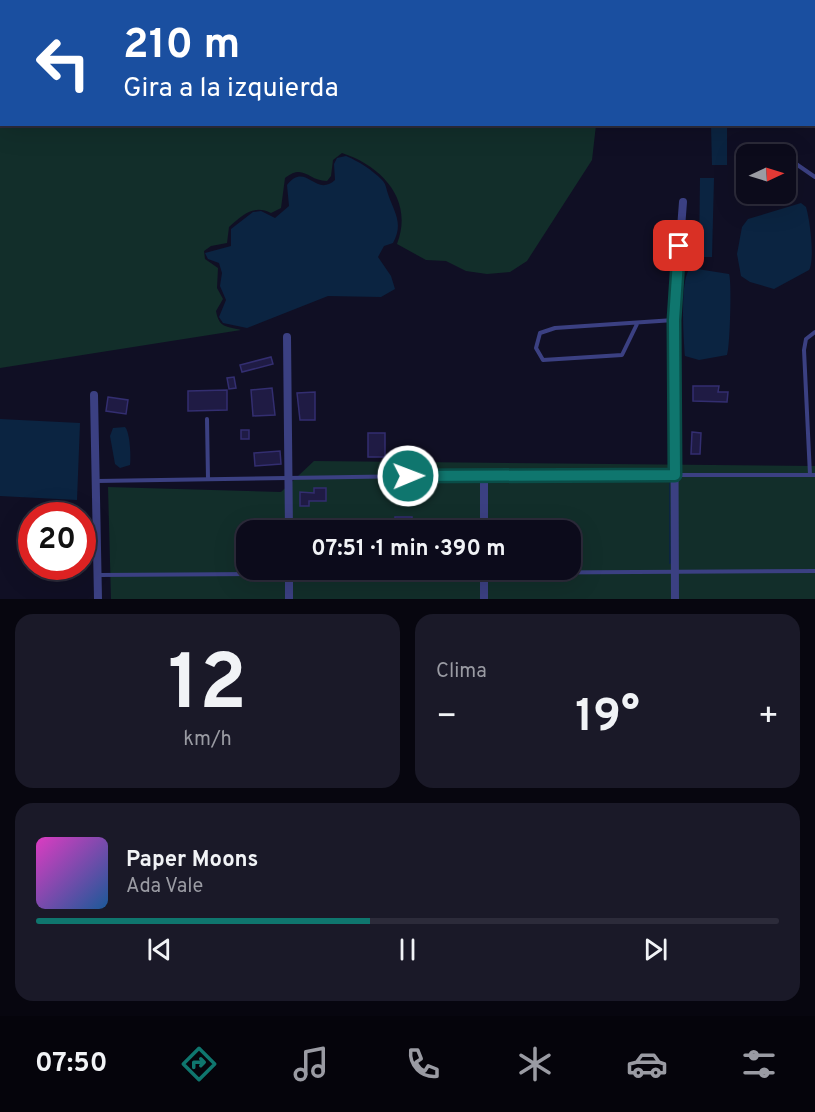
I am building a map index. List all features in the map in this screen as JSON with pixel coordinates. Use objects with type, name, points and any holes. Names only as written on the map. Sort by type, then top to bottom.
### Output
[{"type":"street","points":[[675,599],[674,320],[683,202]]},
{"type":"street","points":[[287,337],[289,520]]},
{"type":"street","points":[[94,395],[98,599]]},
{"type":"street","points":[[484,475],[484,520]]},
{"type":"street","points":[[289,580],[290,599]]},
{"type":"street","points":[[484,580],[484,599]]},
{"type":"lane","points":[[796,164],[815,177]]},
{"type":"lane","points":[[637,324],[627,349],[617,357],[543,360],[536,348],[540,333],[548,330],[674,320]]},
{"type":"lane","points":[[97,481],[484,475],[813,475],[804,350],[806,339],[815,332]]},
{"type":"lane","points":[[207,419],[208,479]]},
{"type":"lane","points":[[581,571],[815,571]]},
{"type":"lane","points":[[98,575],[236,573]]},
{"type":"green space","points":[[0,126],[596,126],[592,160],[527,261],[510,272],[487,274],[466,271],[446,261],[426,260],[397,244],[401,228],[401,213],[398,199],[391,187],[370,167],[342,153],[333,160],[331,176],[327,181],[302,172],[291,174],[285,178],[281,208],[271,213],[259,210],[248,212],[229,227],[227,243],[211,246],[204,251],[205,259],[218,268],[217,288],[223,299],[216,311],[219,321],[224,325],[241,330],[0,368]]},
{"type":"green space","points":[[314,461],[815,466],[815,599],[111,599],[108,487],[281,492]]},
{"type":"water","points":[[711,126],[727,126],[727,165],[712,165]]},
{"type":"water","points":[[346,156],[370,170],[386,186],[397,218],[398,229],[393,243],[384,246],[378,257],[391,276],[395,289],[381,297],[328,296],[247,328],[223,323],[219,317],[226,300],[220,286],[222,273],[219,263],[208,259],[205,253],[231,246],[231,229],[253,212],[261,211],[275,218],[289,206],[287,185],[294,179],[305,178],[322,185],[335,180],[334,164],[337,158]]},
{"type":"water","points":[[700,178],[714,178],[712,257],[699,257]]},
{"type":"water","points":[[801,203],[806,207],[810,230],[812,258],[809,270],[774,289],[750,282],[741,276],[737,254],[742,227],[748,219]]},
{"type":"water","points":[[691,268],[729,274],[730,315],[727,355],[699,360],[685,356],[684,295],[687,273]]},
{"type":"water","points":[[0,419],[80,423],[77,500],[0,496]]},
{"type":"water","points":[[125,427],[129,439],[130,465],[120,468],[115,464],[110,436],[113,428]]},
{"type":"water","points":[[670,483],[671,564],[669,564]]},
{"type":"building","points":[[271,357],[273,364],[242,372],[240,365]]},
{"type":"building","points":[[234,377],[236,388],[229,389],[227,378]]},
{"type":"building","points":[[693,386],[719,386],[718,392],[728,392],[727,402],[693,401]]},
{"type":"building","points":[[272,388],[275,415],[253,416],[251,390]]},
{"type":"building","points":[[227,390],[227,410],[188,411],[188,391]]},
{"type":"building","points":[[315,392],[315,420],[300,420],[297,393]]},
{"type":"building","points":[[108,397],[128,400],[126,414],[106,411]]},
{"type":"building","points":[[241,430],[249,430],[249,439],[241,439]]},
{"type":"building","points":[[692,432],[701,433],[700,454],[691,454]]},
{"type":"building","points":[[368,433],[385,433],[385,457],[368,457]]},
{"type":"building","points":[[280,451],[281,464],[255,466],[254,453]]},
{"type":"building","points":[[314,488],[326,488],[326,501],[309,501],[309,506],[300,506],[300,492],[314,493]]},
{"type":"building","points":[[395,517],[412,517],[412,520],[395,520]]},
{"type":"route","points":[[408,476],[675,475],[674,320],[679,246]]}]
